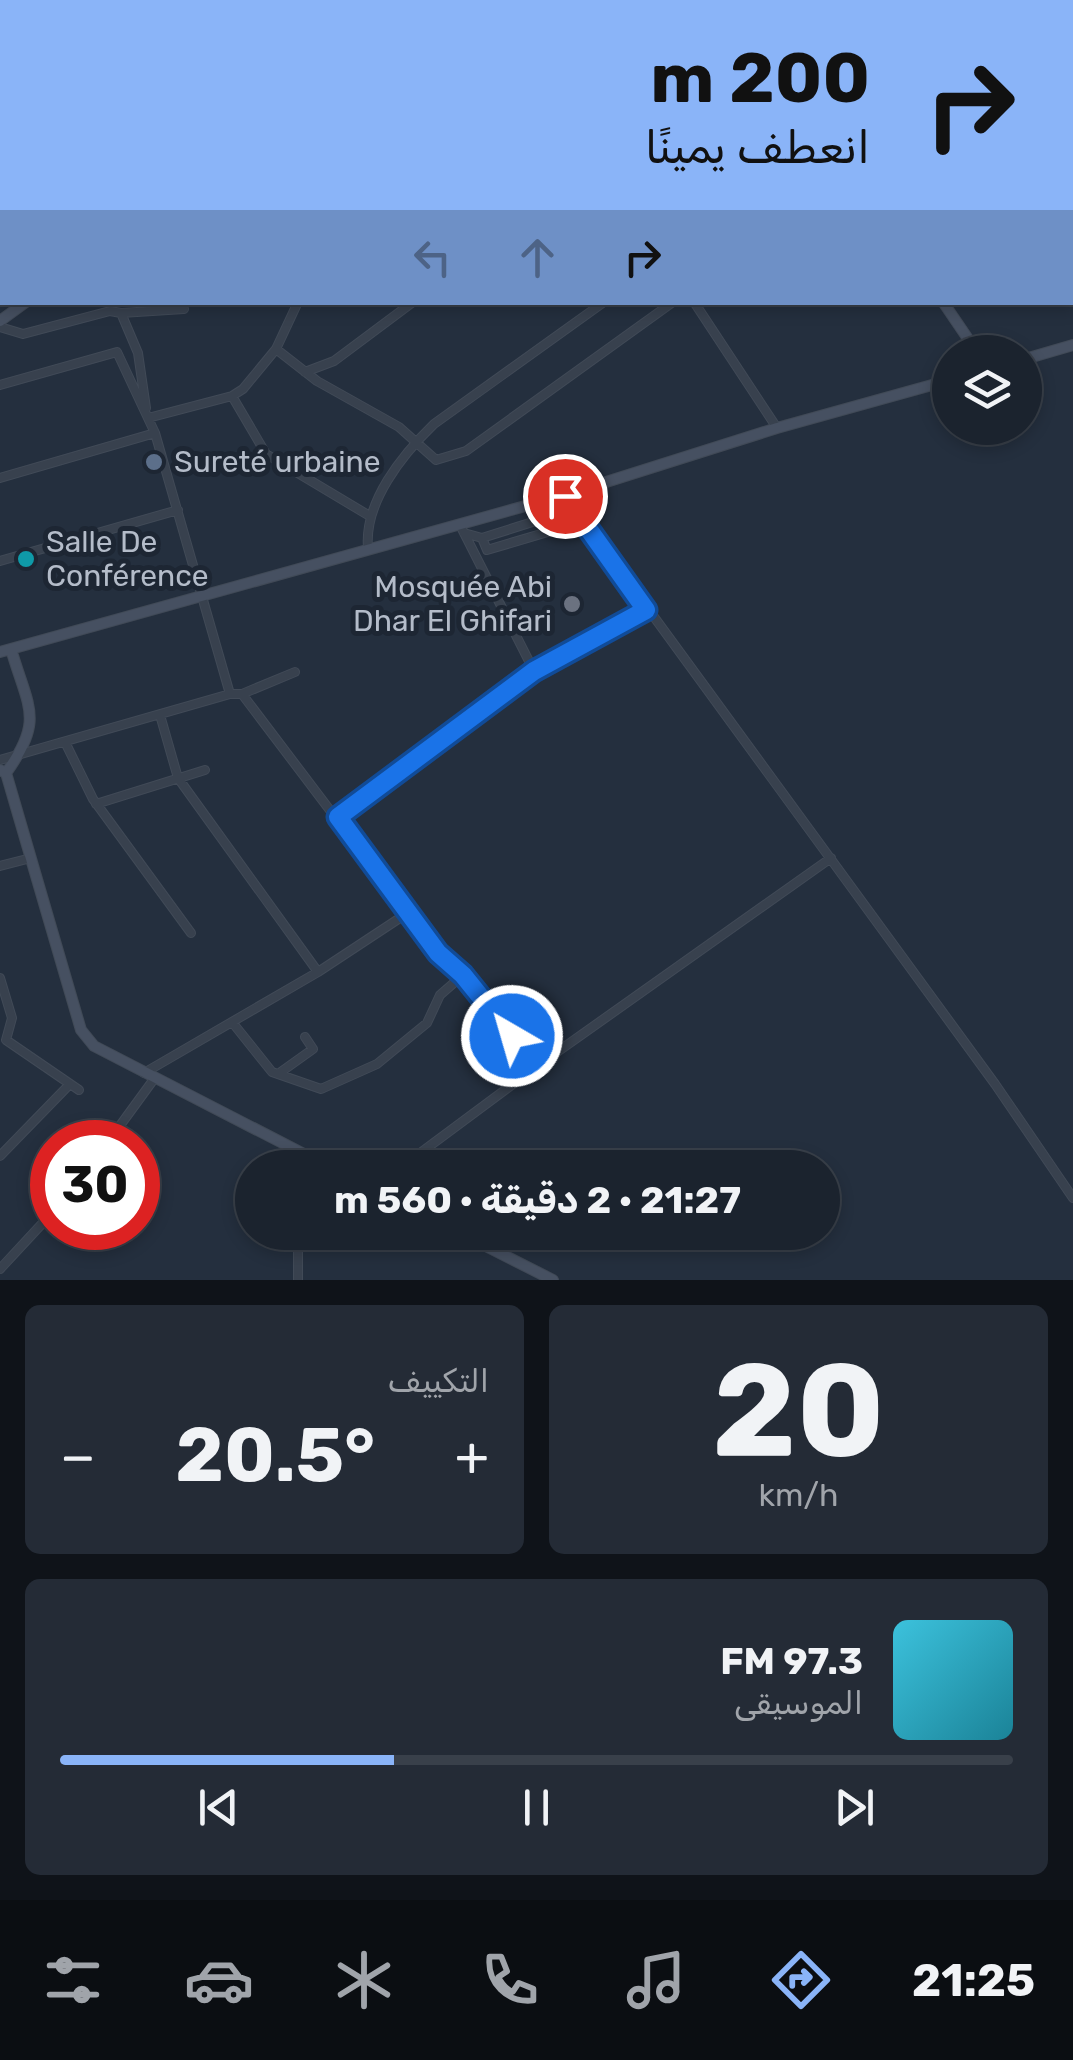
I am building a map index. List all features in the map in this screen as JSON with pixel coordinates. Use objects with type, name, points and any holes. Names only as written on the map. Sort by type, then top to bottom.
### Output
[{"type":"main road","points":[[0,324],[22,305]]},
{"type":"main road","points":[[946,305],[966,335]]},
{"type":"main road","points":[[1042,355],[1073,342]]},
{"type":"main road","points":[[291,1150],[94,1046],[81,1030],[3,771],[29,740],[32,723],[5,650],[368,548],[462,529],[776,428],[932,385]]},
{"type":"main road","points":[[494,1250],[553,1280]]},
{"type":"street","points":[[148,418],[232,396],[243,389],[276,348],[297,305]]},
{"type":"street","points":[[305,372],[334,362],[409,305]]},
{"type":"street","points":[[368,548],[368,515],[413,444],[434,424],[600,305]]},
{"type":"street","points":[[276,348],[305,372],[400,427],[413,444],[436,460],[466,451],[669,305]]},
{"type":"street","points":[[696,305],[776,428]]},
{"type":"street","points":[[0,324],[23,334],[110,310],[121,313],[184,309]]},
{"type":"street","points":[[121,313],[138,353],[148,418]]},
{"type":"street","points":[[0,385],[112,350],[117,352],[155,433],[230,694]]},
{"type":"street","points":[[232,396],[266,454],[368,515]]},
{"type":"street","points":[[0,478],[155,433]]},
{"type":"street","points":[[482,538],[486,550],[568,526],[561,514],[565,496]]},
{"type":"street","points":[[565,496],[831,858],[1073,1198]]},
{"type":"street","points":[[0,561],[178,510]]},
{"type":"street","points":[[462,529],[482,538],[561,514]]},
{"type":"street","points":[[462,529],[534,671]]},
{"type":"street","points":[[338,817],[534,671],[646,610]]},
{"type":"street","points":[[0,760],[230,694],[242,694],[295,672]]},
{"type":"street","points":[[242,694],[438,953],[463,975],[536,1067]]},
{"type":"street","points":[[160,715],[178,778],[318,972]]},
{"type":"street","points":[[65,742],[96,804],[191,933]]},
{"type":"street","points":[[96,804],[205,770]]},
{"type":"street","points":[[0,866],[31,858]]},
{"type":"street","points":[[423,1150],[831,858]]},
{"type":"street","points":[[122,1120],[149,1076],[409,912]]},
{"type":"street","points":[[232,1022],[278,1074],[321,1088],[377,1064],[427,1024],[440,995],[463,975]]},
{"type":"street","points":[[0,978],[12,1018],[0,1052]]},
{"type":"street","points":[[278,1074],[313,1049],[306,1037]]},
{"type":"street","points":[[0,1156],[75,1087],[6,1040]]},
{"type":"street","points":[[0,1269],[30,1236]]},
{"type":"street","points":[[298,1250],[298,1280]]},
{"type":"place","name":"Sureté urbaine","points":[[154,462]]},
{"type":"place","name":"Salle De Conférence","points":[[26,559]]},
{"type":"place","name":"Mosquée Abi Dhar El Ghifari","points":[[572,604]]},
{"type":"route","points":[[512,1036],[463,975],[438,953],[338,817],[534,671],[646,610],[565,496]]}]
